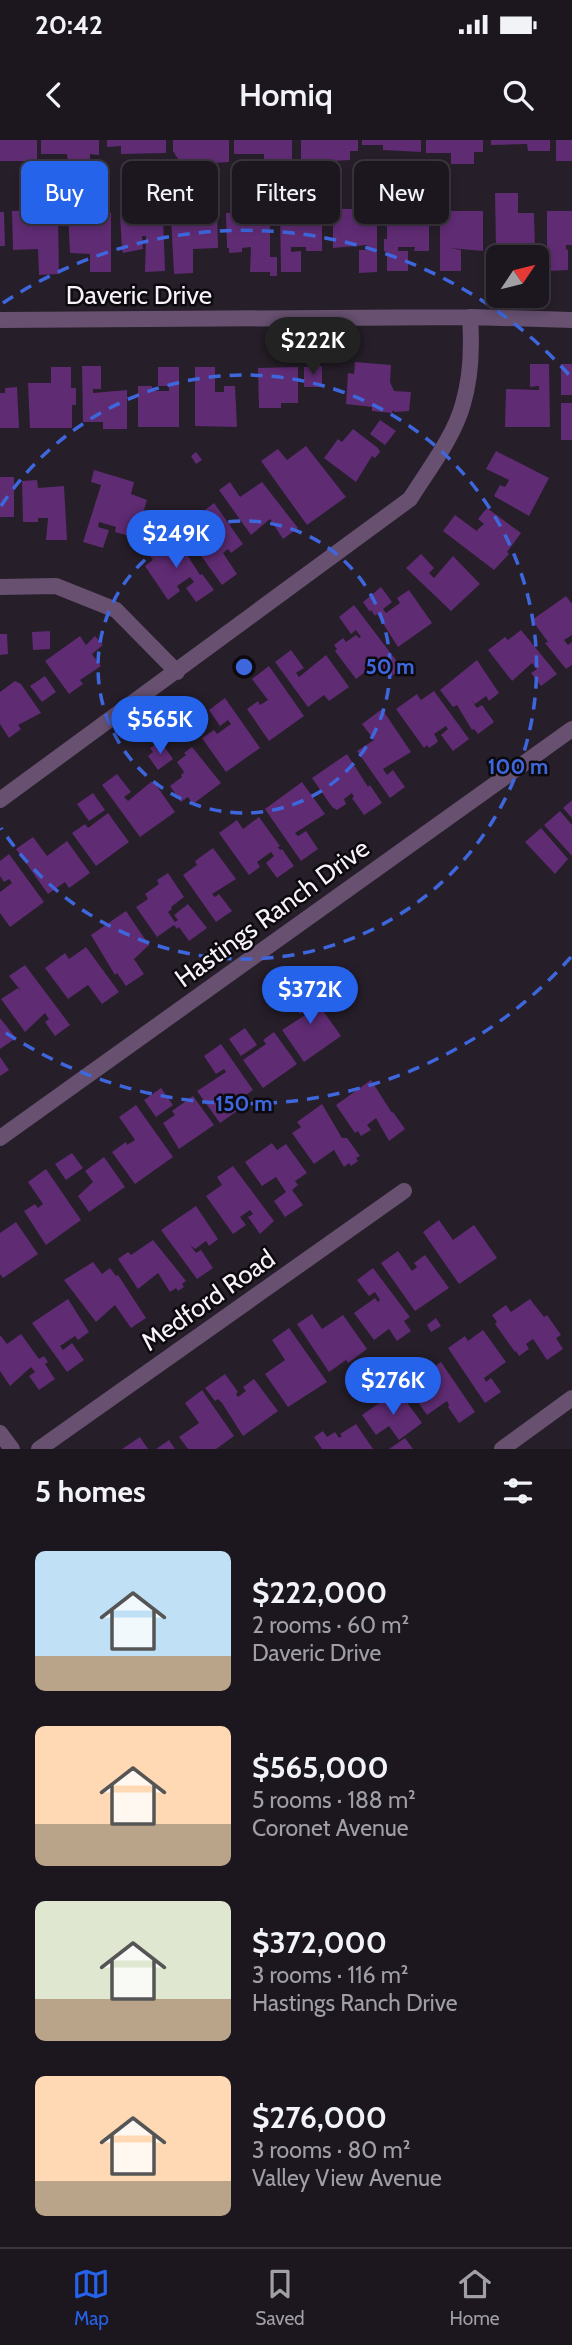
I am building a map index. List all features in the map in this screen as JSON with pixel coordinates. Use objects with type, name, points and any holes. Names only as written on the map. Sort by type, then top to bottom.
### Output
[{"type":"street","name":"Daveric Drive","points":[[0,320],[470,317],[572,320]]},
{"type":"street","points":[[0,800],[410,499],[441,451],[463,405],[471,344],[470,317]]},
{"type":"street","points":[[0,587],[56,586],[116,610],[177,672]]},
{"type":"street","name":"Hastings Ranch Drive","points":[[0,1138],[572,729]]},
{"type":"street","name":"Medford Road","points":[[39,1449],[404,1191]]},
{"type":"street","points":[[502,1449],[572,1398]]},
{"type":"street","points":[[0,1433],[12,1449]]},
{"type":"building","points":[[0,140],[37,140],[37,161],[0,161]]},
{"type":"building","points":[[41,140],[99,140],[99,155],[90,154],[90,161],[68,161],[67,154],[41,154]]},
{"type":"building","points":[[107,140],[166,140],[166,153],[121,154],[121,146],[107,147]]},
{"type":"building","points":[[173,140],[229,140],[229,162],[179,161],[173,151]]},
{"type":"building","points":[[234,140],[292,140],[292,161],[264,161],[264,154],[234,154]]},
{"type":"building","points":[[301,140],[358,140],[358,151],[350,151],[350,160],[301,161]]},
{"type":"building","points":[[362,140],[421,140],[421,152],[383,150],[383,145],[362,145]]},
{"type":"building","points":[[426,140],[483,140],[483,152],[474,152],[474,164],[451,164],[451,153],[426,153]]},
{"type":"building","points":[[491,140],[550,140],[550,151],[528,151],[527,144],[491,145]]},
{"type":"building","points":[[556,140],[572,140],[572,161],[556,161]]},
{"type":"building","points":[[495,193],[518,193],[518,213],[534,213],[535,245],[496,245]]},
{"type":"building","points":[[340,209],[354,209],[354,224],[377,224],[377,272],[359,273],[359,250],[367,250],[367,245],[333,248],[333,224],[340,224]]},
{"type":"building","points":[[12,211],[21,211],[21,224],[58,224],[59,274],[39,275],[38,249],[13,250]]},
{"type":"building","points":[[449,211],[483,211],[483,251],[450,248],[461,250],[461,271],[440,271],[440,224],[449,224]]},
{"type":"building","points":[[547,211],[572,211],[572,245],[566,245],[568,270],[550,271],[550,245],[547,245]]},
{"type":"building","points":[[0,212],[4,212],[5,246],[0,246]]},
{"type":"building","points":[[108,213],[111,213],[111,272],[90,272],[90,254],[70,253],[69,224],[108,224]]},
{"type":"building","points":[[226,213],[232,213],[232,224],[270,224],[270,257],[277,257],[277,276],[270,276],[270,272],[250,272],[251,247],[242,248],[242,252],[229,253]]},
{"type":"building","points":[[120,214],[122,224],[163,224],[165,271],[145,272],[146,236],[142,236],[143,249],[123,253]]},
{"type":"building","points":[[171,224],[217,224],[218,248],[193,249],[193,273],[174,274]]},
{"type":"building","points":[[280,224],[322,224],[322,251],[291,247],[291,252],[301,251],[301,272],[281,272]]},
{"type":"building","points":[[387,224],[429,224],[429,251],[414,251],[415,247],[398,247],[398,251],[408,251],[408,271],[387,271],[384,239],[387,239]]},
{"type":"building","points":[[355,362],[391,365],[390,382],[394,391],[411,392],[409,411],[372,411],[372,407],[346,404],[348,373],[354,374]]},
{"type":"building","points":[[530,364],[549,364],[550,427],[505,427],[506,389],[539,390],[539,386],[530,387]]},
{"type":"building","points":[[561,364],[572,364],[572,395],[561,395]]},
{"type":"building","points":[[82,366],[101,366],[101,389],[93,389],[93,393],[127,390],[127,429],[103,429],[103,422],[83,422]]},
{"type":"building","points":[[322,366],[322,387],[304,387],[304,367]]},
{"type":"building","points":[[51,367],[71,367],[71,388],[76,388],[76,405],[72,405],[72,428],[30,428],[28,383],[51,383]]},
{"type":"building","points":[[158,367],[179,367],[179,427],[138,427],[138,386],[152,386],[152,391],[169,391],[169,386],[158,386]]},
{"type":"building","points":[[195,367],[215,367],[215,392],[224,392],[224,386],[235,386],[237,427],[195,426]]},
{"type":"building","points":[[298,367],[298,403],[281,403],[281,408],[259,408],[258,368]]},
{"type":"building","points":[[17,387],[19,428],[0,428],[0,393],[5,393],[5,388]]},
{"type":"building","points":[[561,403],[572,403],[572,440],[561,440]]},
{"type":"building","points":[[380,420],[396,431],[385,445],[370,434]]},
{"type":"building","points":[[353,429],[380,452],[375,458],[372,456],[356,482],[324,458],[338,439],[342,442]]},
{"type":"building","points":[[306,446],[346,497],[307,525],[261,461],[278,449],[287,460]]},
{"type":"building","points":[[496,451],[549,478],[529,516],[494,496],[500,485],[505,487],[509,480],[486,469]]},
{"type":"building","points":[[196,452],[202,460],[196,464],[191,456]]},
{"type":"building","points":[[94,470],[134,482],[131,494],[147,500],[140,523],[133,521],[129,536],[115,532],[116,527],[99,522],[98,527],[109,530],[103,548],[83,542],[101,485],[91,482]]},
{"type":"building","points":[[0,477],[14,477],[14,517],[0,517]]},
{"type":"building","points":[[37,480],[38,488],[64,486],[67,540],[46,540],[48,518],[38,518],[38,522],[23,522],[22,481]]},
{"type":"building","points":[[230,482],[240,497],[262,482],[298,528],[283,539],[270,519],[251,535],[219,490]]},
{"type":"building","points":[[214,503],[243,544],[231,553],[228,549],[223,553],[237,574],[222,585],[187,536],[206,521],[201,513]]},
{"type":"building","points":[[487,508],[521,533],[507,552],[509,554],[494,570],[443,531],[455,515],[478,532],[484,524],[478,519]]},
{"type":"building","points":[[166,533],[175,545],[179,542],[200,575],[202,574],[214,590],[196,602],[186,588],[194,582],[190,577],[177,586],[180,591],[168,600],[145,566],[153,560],[148,553],[155,548],[160,555],[164,552],[155,540]]},
{"type":"building","points":[[421,554],[434,568],[429,573],[434,578],[453,556],[480,584],[451,611],[406,568]]},
{"type":"building","points":[[381,587],[392,602],[383,609],[386,613],[400,603],[397,598],[409,590],[432,623],[398,647],[377,614],[375,616],[371,610],[370,612],[363,602]]},
{"type":"building","points":[[566,596],[572,604],[572,635],[564,640],[568,645],[572,642],[572,665],[566,669],[545,643],[548,642],[532,620]]},
{"type":"building","points":[[354,605],[402,668],[389,678],[378,662],[356,679],[335,651],[337,649],[334,645],[343,638],[346,642],[356,635],[361,637],[356,630],[351,634],[339,617]]},
{"type":"building","points":[[521,630],[557,674],[541,686],[531,673],[537,669],[532,663],[512,681],[488,650],[505,637],[508,640]]},
{"type":"building","points":[[50,631],[50,649],[33,650],[32,632]]},
{"type":"building","points":[[0,634],[7,634],[8,654],[0,655]]},
{"type":"building","points":[[80,636],[86,645],[95,636],[103,645],[92,654],[101,666],[80,680],[83,684],[69,694],[45,661]]},
{"type":"building","points":[[291,650],[304,668],[296,673],[299,677],[326,655],[349,687],[329,701],[324,695],[308,707],[275,662]]},
{"type":"building","points":[[477,660],[499,693],[489,701],[486,696],[475,704],[472,701],[477,708],[482,705],[494,722],[478,734],[472,730],[457,705],[453,707],[440,690]]},
{"type":"building","points":[[269,666],[304,716],[269,741],[247,709],[258,701],[260,705],[268,700],[252,679]]},
{"type":"building","points":[[45,676],[56,692],[42,702],[30,686]]},
{"type":"building","points":[[15,681],[21,684],[41,713],[18,725],[21,729],[9,738],[0,724],[0,692]]},
{"type":"building","points":[[434,691],[469,739],[453,751],[441,735],[448,729],[446,726],[434,734],[438,741],[435,744],[424,748],[396,709],[417,694],[421,700]]},
{"type":"building","points":[[225,698],[260,748],[226,772],[202,738],[214,730],[217,734],[231,724],[228,720],[220,726],[209,710]]},
{"type":"building","points":[[382,709],[411,752],[383,769],[387,775],[393,770],[405,787],[390,798],[357,751],[374,740],[362,724]]},
{"type":"building","points":[[158,743],[163,745],[173,759],[158,770],[148,756],[153,752],[150,748]]},
{"type":"building","points":[[192,747],[221,783],[193,804],[188,797],[181,802],[170,786],[182,777],[184,772],[177,762]]},
{"type":"building","points":[[347,754],[382,803],[364,815],[352,798],[352,793],[344,799],[346,804],[337,810],[332,807],[312,778]]},
{"type":"building","points":[[117,774],[131,792],[124,797],[128,801],[154,782],[175,812],[140,837],[102,785]]},
{"type":"building","points":[[302,782],[325,814],[295,833],[298,836],[306,831],[318,849],[301,861],[265,809]]},
{"type":"building","points":[[93,793],[105,810],[89,821],[77,804]]},
{"type":"building","points":[[572,800],[572,818],[563,808]]},
{"type":"building","points":[[560,811],[572,825],[572,856],[544,825]]},
{"type":"building","points":[[108,813],[129,842],[96,866],[72,833],[85,824],[88,828]]},
{"type":"building","points":[[259,817],[294,866],[277,878],[266,863],[274,856],[271,852],[257,862],[260,867],[249,875],[219,833],[237,820],[243,829]]},
{"type":"building","points":[[541,828],[568,859],[555,874],[525,842]]},
{"type":"building","points":[[33,837],[47,856],[67,841],[90,873],[69,888],[65,882],[48,894],[16,849]]},
{"type":"building","points":[[213,848],[236,879],[212,894],[215,897],[219,894],[232,911],[216,922],[183,875],[197,865],[195,861]]},
{"type":"building","points":[[9,854],[44,902],[10,927],[0,913],[0,892],[12,883],[9,879],[4,882],[0,876],[0,861]]},
{"type":"building","points":[[168,873],[184,897],[168,912],[175,922],[178,920],[174,915],[188,904],[207,928],[189,941],[179,927],[177,929],[174,925],[157,937],[136,907],[148,899],[145,894],[159,884],[157,880]]},
{"type":"building","points":[[126,911],[149,945],[134,959],[144,974],[126,986],[117,973],[115,975],[91,935]]},
{"type":"building","points":[[86,947],[119,992],[102,1004],[88,985],[68,999],[45,968],[65,953],[69,959]]},
{"type":"building","points":[[25,965],[70,1025],[55,1036],[45,1022],[49,1019],[45,1013],[25,1032],[1,999],[18,988],[22,992],[9,976]]},
{"type":"building","points":[[304,984],[341,1036],[304,1062],[282,1030],[310,1012],[308,1009],[300,1014],[287,996]]},
{"type":"building","points":[[0,1018],[16,1038],[0,1049]]},
{"type":"building","points":[[245,1028],[257,1045],[241,1056],[229,1039]]},
{"type":"building","points":[[274,1032],[297,1064],[263,1088],[243,1060],[266,1044],[263,1040]]},
{"type":"building","points":[[221,1044],[253,1090],[236,1102],[240,1109],[220,1123],[197,1091],[226,1072],[224,1069],[216,1074],[204,1056]]},
{"type":"building","points":[[0,1057],[9,1070],[0,1076]]},
{"type":"building","points":[[371,1080],[405,1129],[389,1141],[376,1118],[367,1125],[371,1130],[361,1136],[358,1131],[355,1133],[336,1105]]},
{"type":"building","points":[[161,1088],[173,1105],[156,1117],[144,1100]]},
{"type":"building","points":[[193,1096],[214,1125],[179,1149],[163,1123],[175,1115],[172,1111]]},
{"type":"building","points":[[322,1104],[342,1138],[347,1138],[360,1156],[351,1166],[349,1163],[344,1167],[334,1150],[314,1164],[292,1133],[301,1127],[297,1122]]},
{"type":"building","points":[[136,1105],[173,1157],[135,1184],[112,1152],[126,1142],[127,1145],[135,1140],[119,1117]]},
{"type":"building","points":[[272,1143],[277,1150],[286,1144],[307,1173],[295,1181],[298,1185],[292,1190],[303,1205],[285,1217],[274,1201],[286,1192],[276,1177],[262,1186],[245,1162]]},
{"type":"building","points":[[72,1153],[83,1168],[66,1180],[55,1164]]},
{"type":"building","points":[[104,1157],[125,1187],[89,1212],[78,1196],[93,1182],[85,1171]]},
{"type":"building","points":[[233,1166],[274,1221],[260,1234],[248,1217],[253,1214],[250,1210],[240,1217],[246,1225],[233,1234],[206,1196],[222,1185],[217,1177]]},
{"type":"building","points":[[46,1169],[81,1220],[46,1245],[24,1211],[35,1204],[38,1208],[43,1204],[28,1182]]},
{"type":"building","points":[[196,1206],[218,1239],[209,1246],[206,1241],[195,1249],[190,1245],[196,1253],[201,1250],[213,1268],[197,1279],[161,1230]]},
{"type":"building","points":[[439,1220],[453,1240],[474,1225],[497,1258],[459,1284],[423,1232]]},
{"type":"building","points":[[16,1222],[38,1254],[3,1278],[0,1274],[0,1233]]},
{"type":"building","points":[[153,1240],[186,1281],[182,1284],[184,1287],[178,1291],[176,1288],[170,1292],[158,1273],[138,1289],[118,1259],[128,1252],[131,1255]]},
{"type":"building","points":[[398,1251],[412,1271],[417,1267],[414,1263],[425,1255],[449,1288],[415,1311],[381,1263]]},
{"type":"building","points":[[93,1262],[102,1274],[110,1268],[118,1275],[146,1318],[131,1328],[115,1305],[96,1322],[64,1280]]},
{"type":"building","points":[[373,1268],[410,1317],[404,1321],[411,1331],[397,1341],[389,1329],[374,1340],[354,1313],[375,1298],[378,1302],[380,1300],[375,1292],[369,1296],[357,1280]]},
{"type":"building","points":[[68,1299],[89,1332],[78,1340],[75,1336],[60,1346],[63,1350],[72,1343],[84,1360],[67,1372],[32,1323]]},
{"type":"building","points":[[530,1299],[544,1317],[547,1315],[561,1335],[556,1338],[563,1349],[547,1360],[533,1339],[526,1344],[529,1349],[519,1356],[495,1324],[497,1322],[492,1315],[506,1305],[511,1312]]},
{"type":"building","points":[[312,1314],[322,1329],[343,1315],[367,1349],[348,1363],[346,1360],[329,1372],[297,1324]]},
{"type":"building","points":[[436,1318],[441,1326],[431,1332],[427,1325]]},
{"type":"building","points":[[289,1328],[327,1382],[288,1407],[265,1374],[285,1360],[272,1340]]},
{"type":"building","points":[[483,1330],[506,1362],[484,1378],[486,1382],[491,1378],[501,1392],[485,1403],[448,1348],[465,1336],[468,1341]]},
{"type":"building","points":[[21,1334],[39,1359],[44,1356],[48,1362],[45,1364],[55,1379],[39,1390],[29,1376],[35,1372],[31,1367],[10,1386],[0,1371],[0,1335],[7,1344]]},
{"type":"building","points":[[441,1362],[475,1412],[459,1423],[447,1401],[427,1415],[407,1387]]},
{"type":"building","points":[[225,1374],[238,1392],[238,1397],[246,1391],[243,1387],[254,1379],[278,1411],[243,1436],[222,1403],[218,1399],[215,1401],[205,1388]]},
{"type":"building","points":[[202,1390],[234,1436],[216,1449],[188,1449],[179,1437],[199,1423],[185,1403]]},
{"type":"building","points":[[401,1394],[422,1423],[399,1440],[389,1426],[376,1435],[362,1415],[385,1399],[388,1403]]},
{"type":"building","points":[[356,1424],[373,1449],[322,1449],[314,1437],[323,1431],[327,1437],[335,1432],[339,1438],[342,1436],[340,1434]]},
{"type":"building","points":[[140,1437],[148,1449],[122,1449]]},
{"type":"building","points":[[405,1438],[413,1449],[389,1449]]},
{"type":"building","points":[[169,1440],[175,1449],[156,1449]]}]
